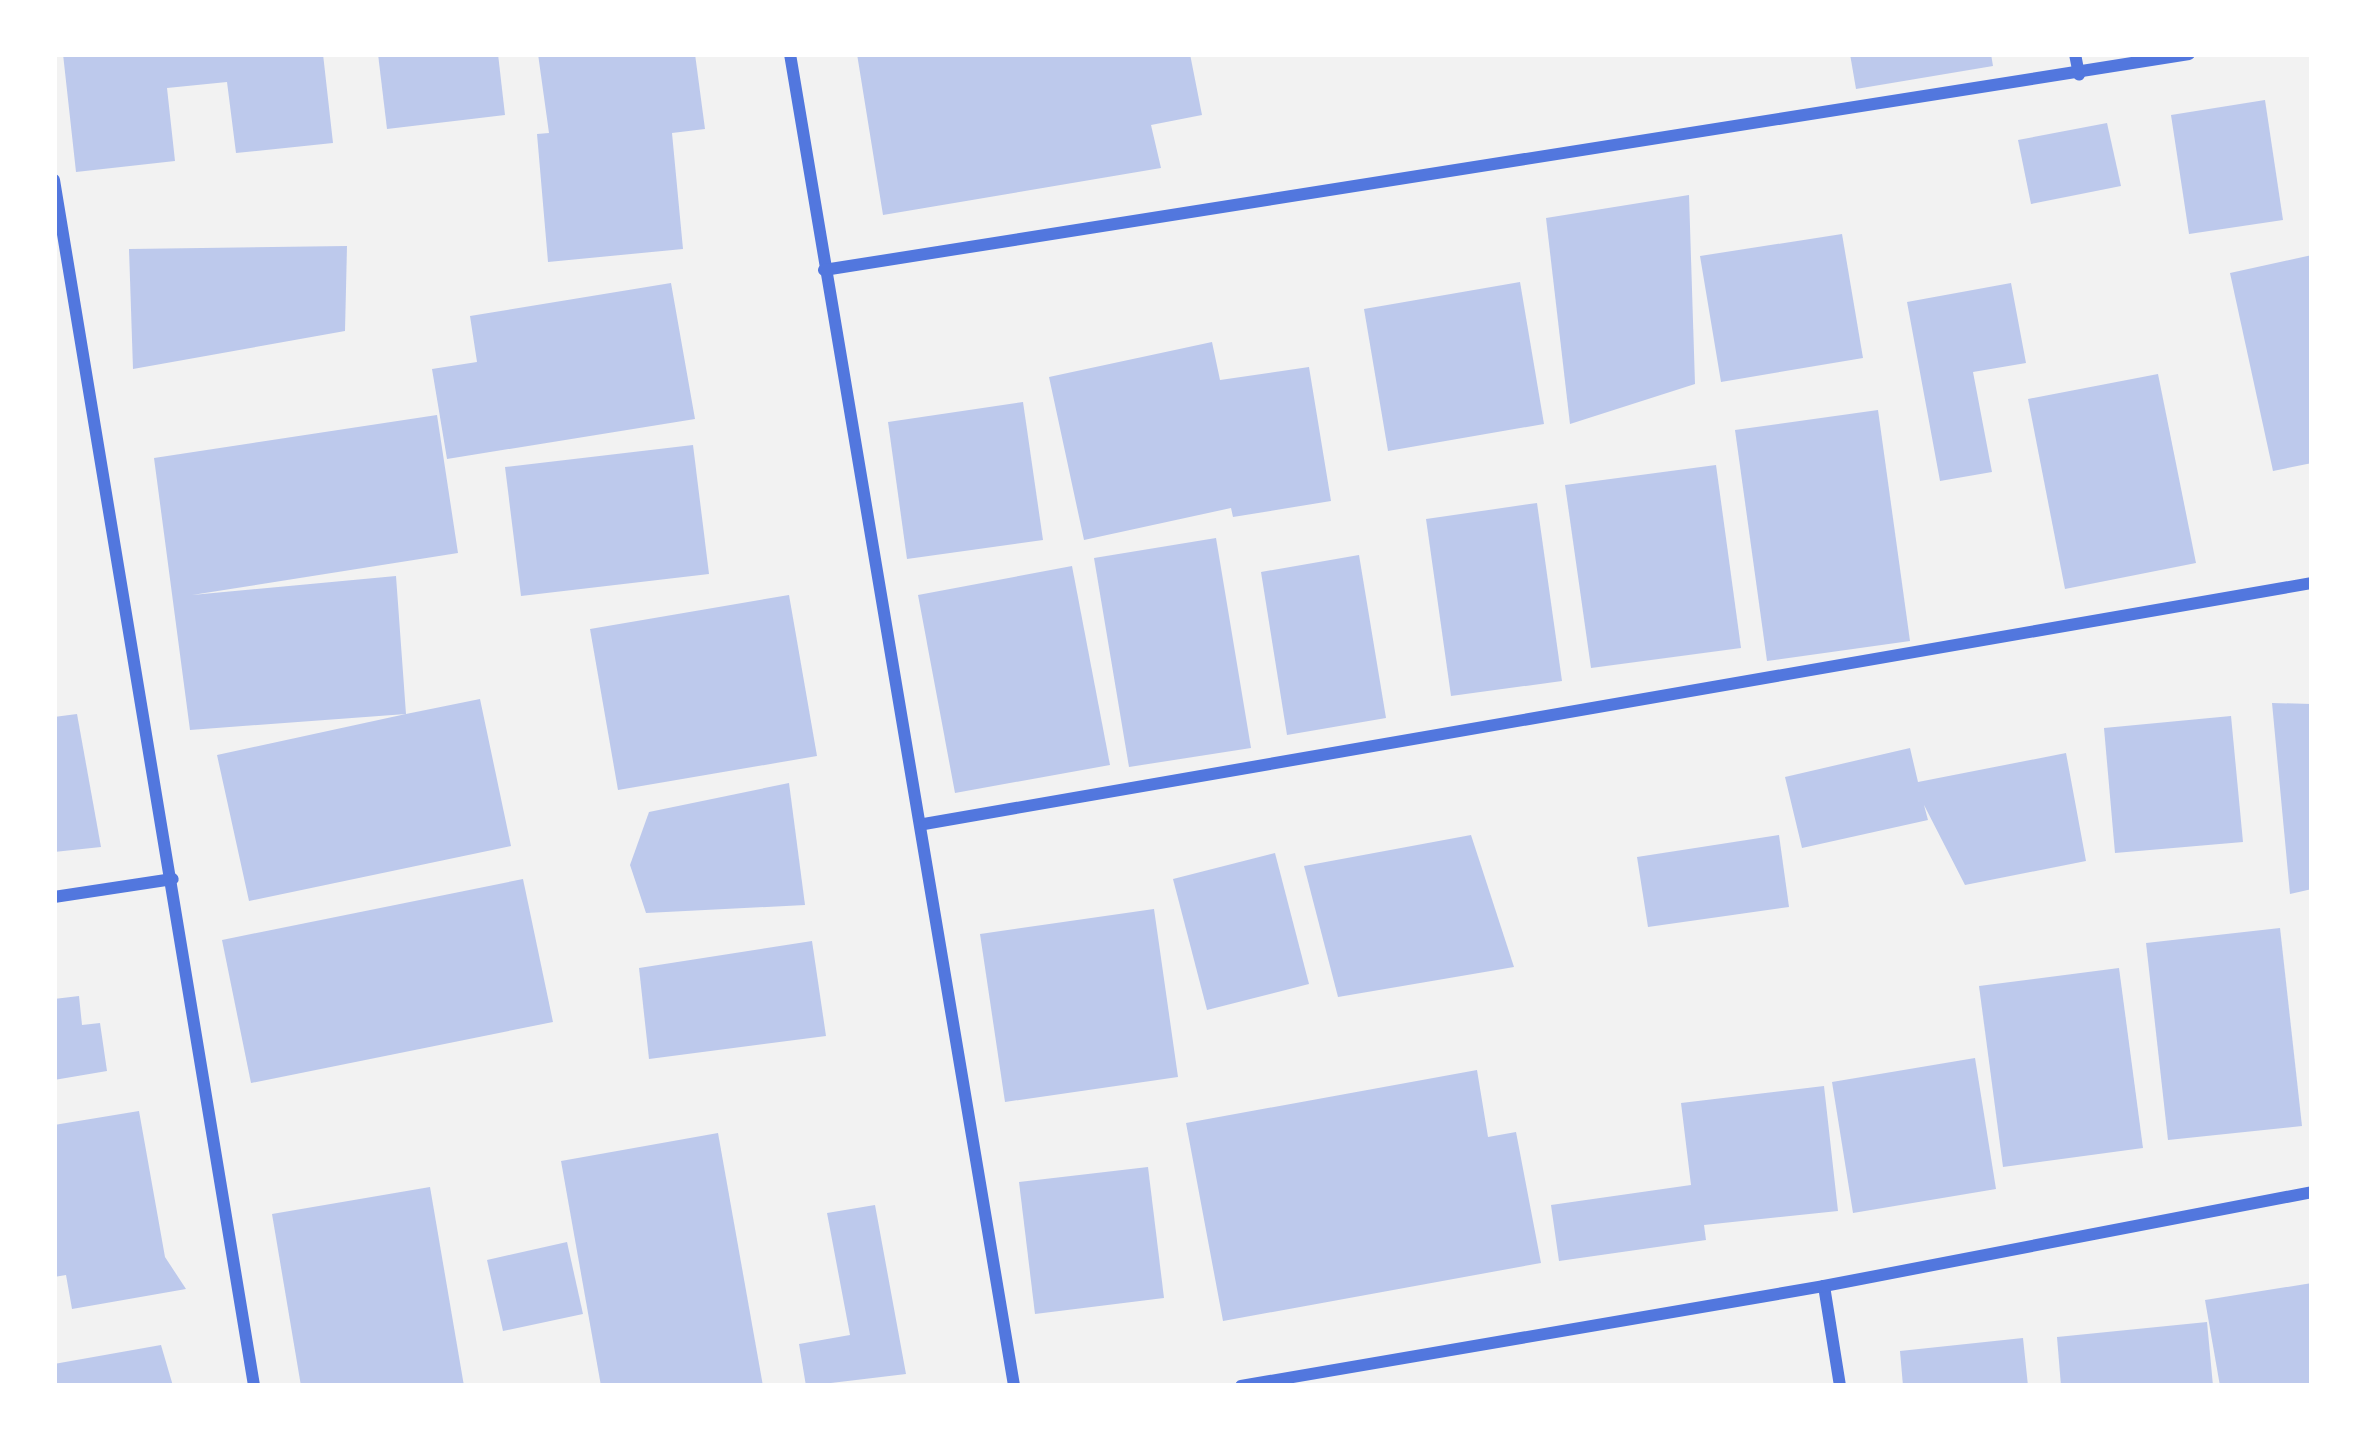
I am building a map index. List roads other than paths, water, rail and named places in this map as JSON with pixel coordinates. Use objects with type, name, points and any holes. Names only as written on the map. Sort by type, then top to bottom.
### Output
[{"type":"street","points":[[790,54],[924,824],[1014,1386]]},
{"type":"street","points":[[2075,54],[2079,75]]},
{"type":"street","points":[[824,270],[2079,75],[2188,54]]},
{"type":"street","points":[[54,180],[254,1386]]},
{"type":"street","points":[[54,261],[69,259]]},
{"type":"street","points":[[924,824],[2312,583]]},
{"type":"street","points":[[54,897],[173,879]]},
{"type":"street","points":[[1240,1386],[1824,1286],[2312,1192]]},
{"type":"street","points":[[1824,1286],[1840,1386]]}]
